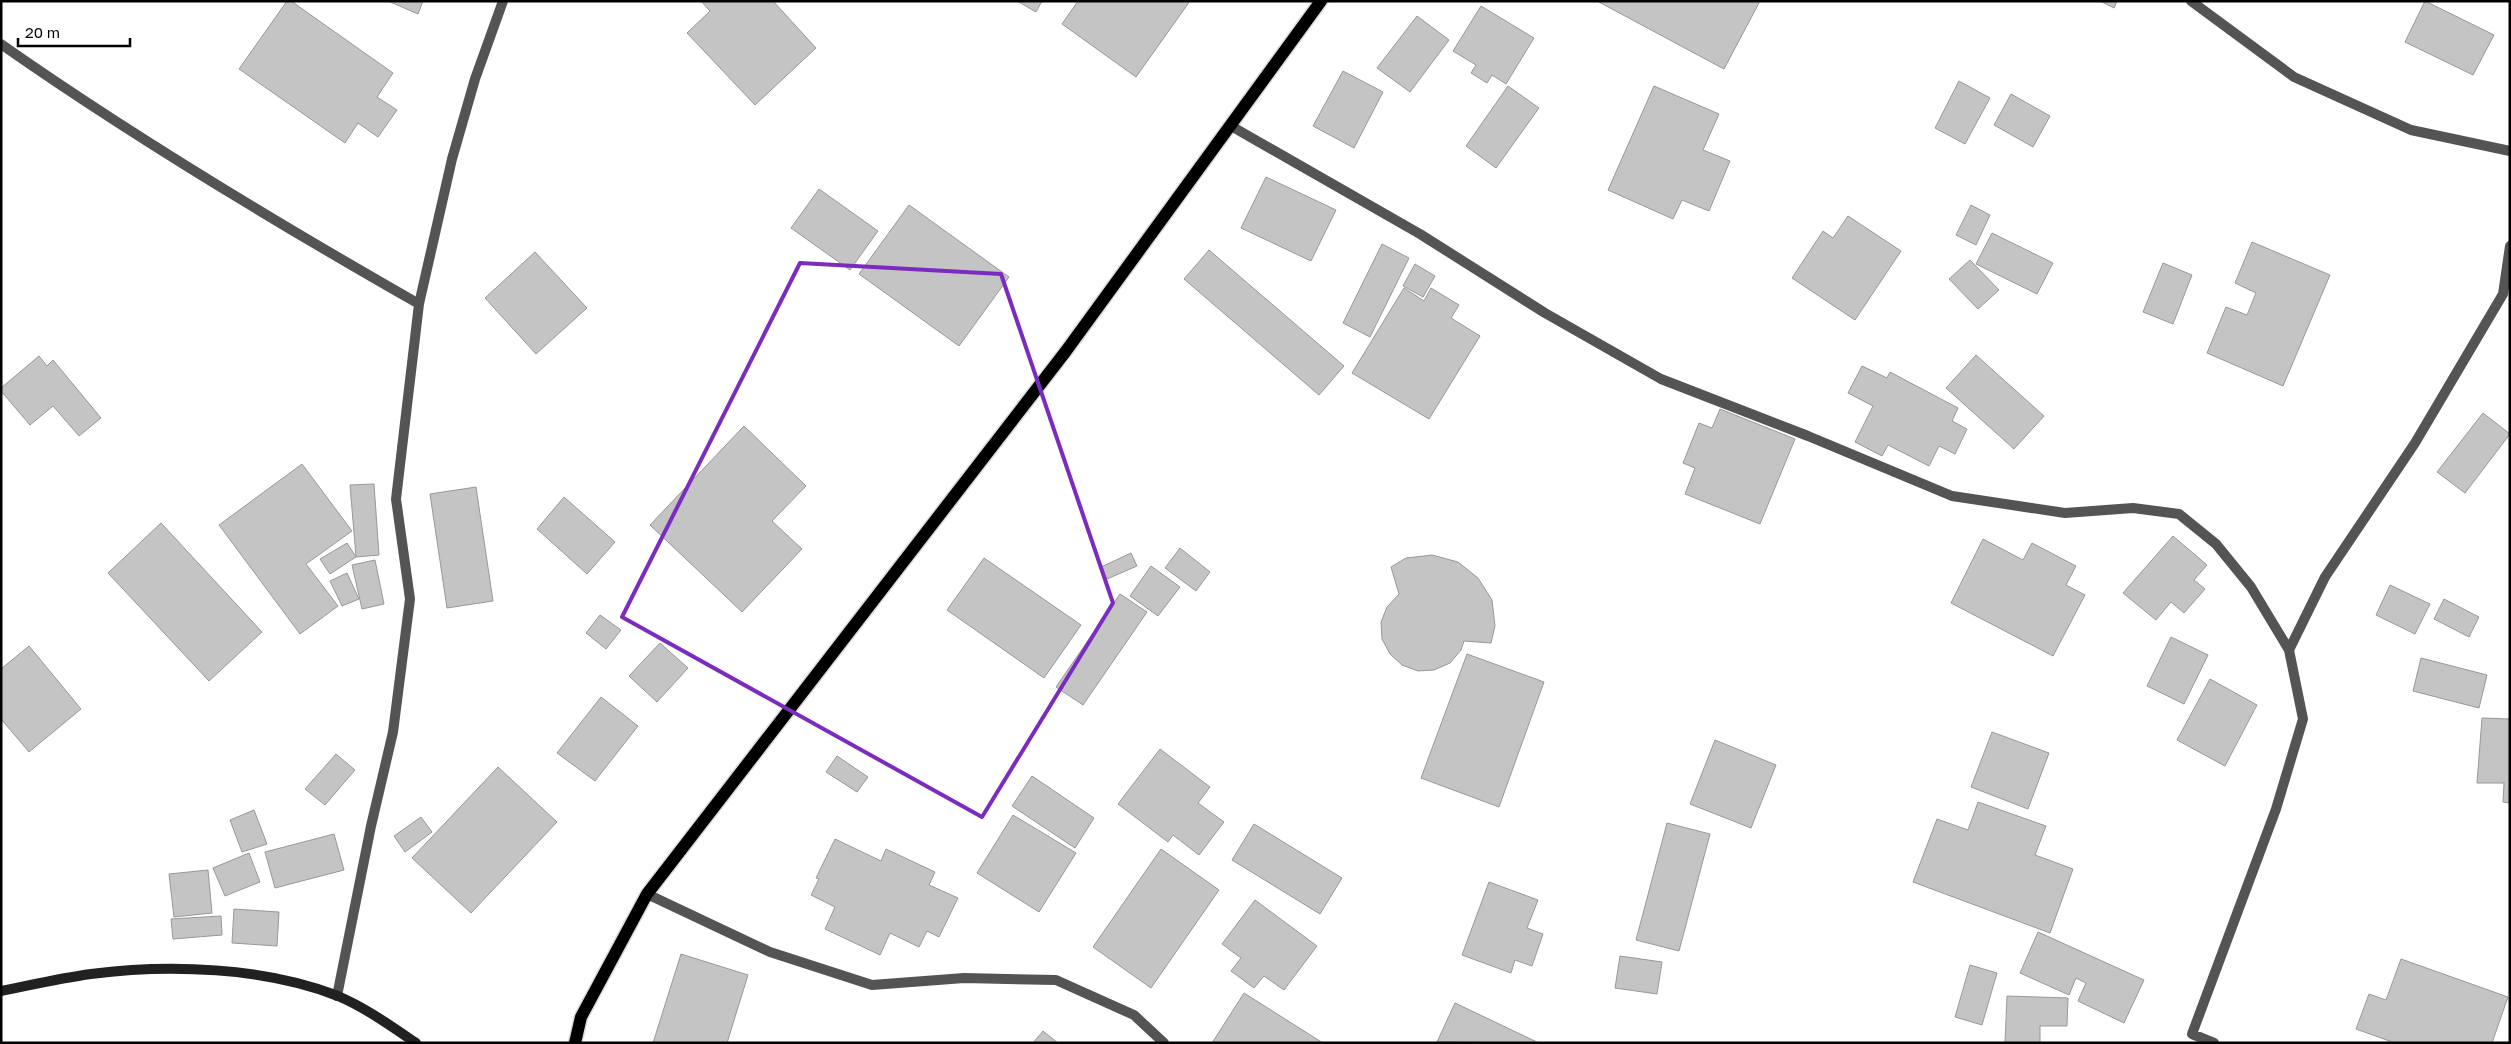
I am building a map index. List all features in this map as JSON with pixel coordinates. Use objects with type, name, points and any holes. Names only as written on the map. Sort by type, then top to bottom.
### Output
[{"type":"main road","points":[[574,1043],[581,1017],[647,894],[1066,351],[1322,1]]},
{"type":"main road","points":[[1,991],[91,974],[146,970],[198,970],[261,976],[337,996],[370,1013],[416,1043]]},
{"type":"street","points":[[337,996],[371,826],[393,732],[410,599],[396,499],[419,304],[452,159],[475,79],[503,1]]},
{"type":"street","points":[[2191,1],[2294,77],[2412,130],[2510,151]]},
{"type":"street","points":[[1,44],[58,84],[306,240],[419,304]]},
{"type":"street","points":[[1231,126],[1420,234],[1545,313],[1661,379],[1808,436],[1952,496],[2065,513],[2133,508],[2178,514],[2216,544],[2251,586],[2289,650],[2303,719],[2276,809],[2191,1038],[2214,1043]]},
{"type":"street","points":[[2289,650],[2325,577],[2415,443],[2504,294],[2510,246]]},
{"type":"street","points":[[647,894],[770,952],[872,985],[964,978],[1056,980],[1134,1015],[1164,1043]]},
{"type":"highlighted area","points":[[800,263],[1001,274],[1113,603],[982,817],[622,617]]},
{"type":"building","points":[[287,1],[291,1],[393,73],[377,97],[397,110],[378,137],[358,123],[345,143],[239,69]]},
{"type":"building","points":[[388,1],[423,1],[418,14]]},
{"type":"building","points":[[701,1],[773,1],[816,48],[755,105],[687,33],[710,11]]},
{"type":"building","points":[[1017,1],[1042,1],[1036,12]]},
{"type":"building","points":[[1078,1],[1190,1],[1136,77],[1062,24]]},
{"type":"building","points":[[1597,1],[1760,1],[1724,69]]},
{"type":"building","points":[[2100,1],[2117,1],[2114,8]]},
{"type":"building","points":[[2425,1],[2494,35],[2473,75],[2405,42]]},
{"type":"building","points":[[1481,6],[1534,38],[1506,84],[1492,75],[1487,83],[1471,73],[1476,65],[1453,51]]},
{"type":"building","points":[[1417,16],[1449,40],[1410,92],[1377,68]]},
{"type":"building","points":[[1343,71],[1383,92],[1354,148],[1313,126]]},
{"type":"building","points":[[1959,81],[1990,98],[1965,144],[1935,128]]},
{"type":"building","points":[[1508,86],[1539,108],[1496,168],[1466,146]]},
{"type":"building","points":[[1654,86],[1719,114],[1703,150],[1730,161],[1709,211],[1682,200],[1673,219],[1608,190]]},
{"type":"building","points":[[2011,94],[2050,116],[2033,147],[1994,125]]},
{"type":"building","points":[[1266,177],[1336,210],[1311,261],[1241,228]]},
{"type":"building","points":[[819,189],[878,231],[850,270],[791,228]]},
{"type":"building","points":[[909,205],[1009,277],[959,346],[859,274]]},
{"type":"building","points":[[1971,205],[1990,215],[1976,245],[1956,235]]},
{"type":"building","points":[[1848,216],[1901,251],[1855,320],[1792,278],[1823,231],[1833,238]]},
{"type":"building","points":[[1992,233],[2053,263],[2037,294],[1976,264]]},
{"type":"building","points":[[2252,242],[2330,275],[2283,386],[2207,353],[2226,307],[2247,315],[2256,293],[2235,283]]},
{"type":"building","points":[[1382,244],[1409,258],[1370,337],[1343,323]]},
{"type":"building","points":[[1209,250],[1344,366],[1319,395],[1184,279]]},
{"type":"building","points":[[535,252],[587,308],[536,354],[485,298]]},
{"type":"building","points":[[1970,260],[1999,290],[1978,309],[1949,279]]},
{"type":"building","points":[[2163,263],[2192,275],[2173,324],[2143,312]]},
{"type":"building","points":[[1415,264],[1435,276],[1423,297],[1403,286]]},
{"type":"building","points":[[1404,288],[1424,301],[1431,288],[1459,305],[1451,318],[1480,336],[1429,419],[1352,373]]},
{"type":"building","points":[[1976,355],[2044,416],[2014,449],[1946,388]]},
{"type":"building","points":[[39,356],[47,366],[53,360],[101,418],[79,436],[53,406],[30,425],[1,391],[1,388]]},
{"type":"building","points":[[1862,366],[1887,378],[1890,372],[1958,408],[1952,421],[1967,429],[1955,454],[1939,446],[1929,466],[1888,445],[1882,456],[1855,442],[1873,406],[1848,393]]},
{"type":"building","points":[[1720,409],[1795,439],[1760,524],[1685,494],[1695,468],[1683,463],[1699,423],[1712,428]]},
{"type":"building","points":[[2483,413],[2510,434],[2465,493],[2437,472]]},
{"type":"building","points":[[744,426],[806,486],[772,521],[802,549],[742,612],[650,525]]},
{"type":"building","points":[[302,464],[352,531],[306,564],[338,606],[300,634],[219,525]]},
{"type":"building","points":[[374,484],[379,555],[356,557],[350,485]]},
{"type":"building","points":[[476,487],[493,601],[447,608],[430,494]]},
{"type":"building","points":[[564,497],[615,542],[587,574],[537,529]]},
{"type":"building","points":[[161,523],[262,632],[209,681],[108,573]]},
{"type":"building","points":[[2173,536],[2207,565],[2194,580],[2205,589],[2184,613],[2171,602],[2156,620],[2123,593]]},
{"type":"building","points":[[1983,539],[2023,560],[2032,543],[2076,566],[2066,585],[2085,595],[2053,656],[1951,603]]},
{"type":"building","points":[[347,543],[356,557],[330,574],[320,559]]},
{"type":"building","points":[[1180,548],[1210,572],[1196,591],[1165,568]]},
{"type":"building","points":[[1131,553],[1137,566],[1107,579],[1101,567]]},
{"type":"building","points":[[1432,555],[1458,562],[1478,578],[1492,600],[1495,626],[1491,643],[1464,641],[1461,650],[1450,663],[1434,670],[1418,671],[1402,665],[1390,654],[1382,639],[1381,622],[1387,607],[1399,594],[1391,567],[1406,558]]},
{"type":"building","points":[[984,558],[1081,625],[1044,678],[947,610]]},
{"type":"building","points":[[375,560],[384,604],[362,609],[352,565]]},
{"type":"building","points":[[1151,566],[1180,587],[1158,616],[1130,596]]},
{"type":"building","points":[[347,573],[359,599],[342,606],[330,581]]},
{"type":"building","points":[[2390,585],[2430,604],[2415,634],[2376,615]]},
{"type":"building","points":[[1120,594],[1147,612],[1083,705],[1056,687]]},
{"type":"building","points":[[2444,599],[2479,617],[2469,637],[2434,619]]},
{"type":"building","points":[[600,615],[621,630],[606,649],[586,633]]},
{"type":"building","points":[[2171,637],[2208,655],[2184,704],[2147,686]]},
{"type":"building","points":[[660,643],[688,668],[657,702],[629,676]]},
{"type":"building","points":[[29,646],[81,709],[29,752],[1,719],[1,669]]},
{"type":"building","points":[[1467,654],[1544,682],[1499,807],[1421,778]]},
{"type":"building","points":[[2421,658],[2487,675],[2479,708],[2413,691]]},
{"type":"building","points":[[2210,679],[2257,705],[2225,766],[2177,740]]},
{"type":"building","points":[[601,697],[638,726],[595,781],[557,753]]},
{"type":"building","points":[[2482,718],[2510,719],[2510,803],[2503,802],[2504,783],[2477,783]]},
{"type":"building","points":[[1992,732],[2049,753],[2028,809],[1971,787]]},
{"type":"building","points":[[1715,740],[1776,765],[1751,828],[1690,804]]},
{"type":"building","points":[[1160,749],[1210,787],[1198,803],[1224,822],[1199,855],[1173,835],[1168,842],[1118,804]]},
{"type":"building","points":[[336,754],[355,770],[325,805],[305,789]]},
{"type":"building","points":[[837,756],[868,777],[857,792],[826,772]]},
{"type":"building","points":[[498,767],[557,822],[471,913],[412,858]]},
{"type":"building","points":[[1032,776],[1094,818],[1075,848],[1012,806]]},
{"type":"building","points":[[1978,802],[2046,826],[2035,855],[2073,869],[2050,933],[1913,882],[1937,819],[1968,830]]},
{"type":"building","points":[[254,810],[267,844],[242,852],[230,820]]},
{"type":"building","points":[[1013,815],[1076,853],[1039,912],[977,873]]},
{"type":"building","points":[[421,817],[432,832],[405,852],[394,836]]},
{"type":"building","points":[[1667,823],[1710,834],[1679,951],[1636,940]]},
{"type":"building","points":[[1254,824],[1342,878],[1320,914],[1232,860]]},
{"type":"building","points":[[334,834],[344,870],[275,888],[265,852]]},
{"type":"building","points":[[835,839],[881,861],[886,849],[935,872],[929,885],[958,898],[939,937],[927,931],[919,947],[890,933],[880,955],[825,929],[835,907],[811,895],[819,879],[816,878]]},
{"type":"building","points":[[1161,849],[1219,890],[1151,988],[1093,947]]},
{"type":"building","points":[[249,853],[260,882],[225,896],[213,868]]},
{"type":"building","points":[[208,870],[212,913],[174,917],[169,874]]},
{"type":"building","points":[[1489,882],[1538,900],[1527,928],[1543,934],[1532,966],[1515,960],[1511,973],[1462,955]]},
{"type":"building","points":[[1255,900],[1317,946],[1284,990],[1264,976],[1254,988],[1231,971],[1241,958],[1222,944]]},
{"type":"building","points":[[234,909],[279,912],[277,946],[232,943]]},
{"type":"building","points":[[221,916],[222,935],[173,939],[171,919]]},
{"type":"building","points":[[2038,932],[2144,980],[2124,1023],[2078,1001],[2086,983],[2076,978],[2069,995],[2020,973]]},
{"type":"building","points":[[681,954],[748,975],[727,1043],[653,1043]]},
{"type":"building","points":[[1620,956],[1662,962],[1657,994],[1615,988]]},
{"type":"building","points":[[2401,959],[2508,997],[2492,1043],[2395,1043],[2356,1029],[2369,994],[2386,1000]]},
{"type":"building","points":[[1970,965],[1997,973],[1982,1025],[1955,1017]]},
{"type":"building","points":[[1244,993],[1323,1043],[1212,1043]]},
{"type":"building","points":[[2007,996],[2068,998],[2067,1026],[2040,1026],[2040,1043],[2005,1043]]},
{"type":"building","points":[[1455,1003],[1539,1043],[1437,1042]]},
{"type":"building","points":[[1043,1031],[1058,1043],[1033,1043]]}]
